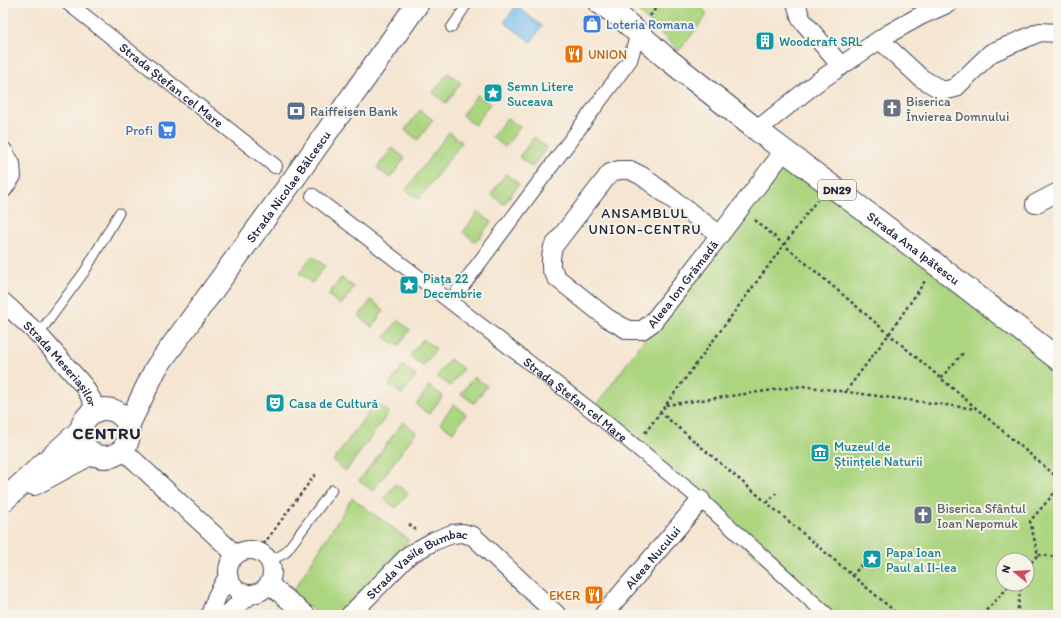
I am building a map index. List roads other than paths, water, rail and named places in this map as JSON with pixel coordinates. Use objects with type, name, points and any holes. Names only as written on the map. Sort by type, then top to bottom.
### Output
[{"type":"main road","name":"Strada Nicolae Bălcescu","points":[[128,426],[156,368],[289,186],[418,3]]},
{"type":"main road","name":"Strada Ana Ipătescu","points":[[600,3],[615,10],[665,57],[784,151],[937,265],[1058,359]]},
{"type":"main road","name":"Strada Nicolae Bălcescu","points":[[3,500],[95,417],[156,368]]},
{"type":"main road","points":[[116,412],[121,415],[128,426],[129,432],[126,444],[117,454],[105,457],[98,456],[92,453],[84,443],[82,436],[95,417],[116,412]]},
{"type":"main road","name":"Strada Nicolae Bălcescu","points":[[3,500],[92,453]]},
{"type":"street","name":"Strada Ștefan cel Mare","points":[[68,3],[275,166]]},
{"type":"street","points":[[796,3],[801,19],[841,66]]},
{"type":"street","points":[[757,130],[816,83],[880,40],[922,16],[949,3]]},
{"type":"street","points":[[880,40],[921,78],[943,91],[956,88],[991,53],[1040,32],[1058,33]]},
{"type":"street","points":[[451,301],[630,60],[638,33]]},
{"type":"street","points":[[3,151],[11,164],[12,176],[3,189]]},
{"type":"street","name":"Aleea Ion Grămadă","points":[[720,235],[642,176],[630,170],[619,170],[610,173],[553,247],[551,268],[556,278],[607,318],[628,330],[642,330],[652,323],[741,208],[784,151]]},
{"type":"street","points":[[1035,204],[1058,192]]},
{"type":"street","name":"Strada Ștefan cel Mare","points":[[313,196],[451,301],[635,446],[701,500],[827,615]]},
{"type":"street","name":"Strada Meseriașilor","points":[[3,302],[38,334],[84,386],[92,400],[95,417]]},
{"type":"street","points":[[122,450],[236,555]]},
{"type":"street","name":"Aleea Nucului","points":[[604,615],[701,500]]},
{"type":"street","name":"Strada Vasile Bumbac","points":[[350,615],[409,555],[434,541],[452,534],[462,533],[473,536],[557,615]]},
{"type":"street","points":[[250,550],[264,556],[272,569],[272,577],[264,590],[257,594],[250,595],[242,594],[235,589],[230,583],[228,568],[236,555],[243,551],[250,550]]},
{"type":"street","points":[[210,615],[217,596],[228,576]]},
{"type":"street","points":[[269,584],[306,615]]},
{"type":"street","points":[[227,615],[236,605],[250,595]]},
{"type":"lane","points":[[451,28],[468,3]]},
{"type":"lane","points":[[38,334],[50,320],[85,271],[119,213]]},
{"type":"lane","points":[[264,556],[285,553],[332,490]]},
{"type":"water","points":[[516,6],[542,26],[531,42],[504,22]]},
{"type":"place","name":"Loteria Romana","points":[[592,24]]},
{"type":"place","name":"Woodcraft SRL","points":[[765,41]]},
{"type":"place","name":"UNION","points":[[574,54]]},
{"type":"place","name":"Semn Litere Suceava","points":[[493,93]]},
{"type":"place","name":"Biserica Învierea Domnului","points":[[892,108]]},
{"type":"place","name":"Raiffeisen Bank","points":[[296,111]]},
{"type":"place","name":"Profi","points":[[167,130]]},
{"type":"place","name":"Piața 22 Decembrie","points":[[409,285]]},
{"type":"place","name":"Casa de Cultură","points":[[275,403]]},
{"type":"place","name":"Muzeul de Științele Naturii","points":[[820,453]]},
{"type":"place","name":"Biserica Sfântul Ioan Nepomuk","points":[[923,515]]},
{"type":"place","name":"Papa Ioan Paul al II-lea","points":[[872,559]]},
{"type":"place","name":"EKER","points":[[594,595]]},
{"type":"district","name":"ANSAMBLUL UNION-CENTRU","points":[[645,222]]},
{"type":"district","name":"CENTRU","points":[[107,433]]}]
